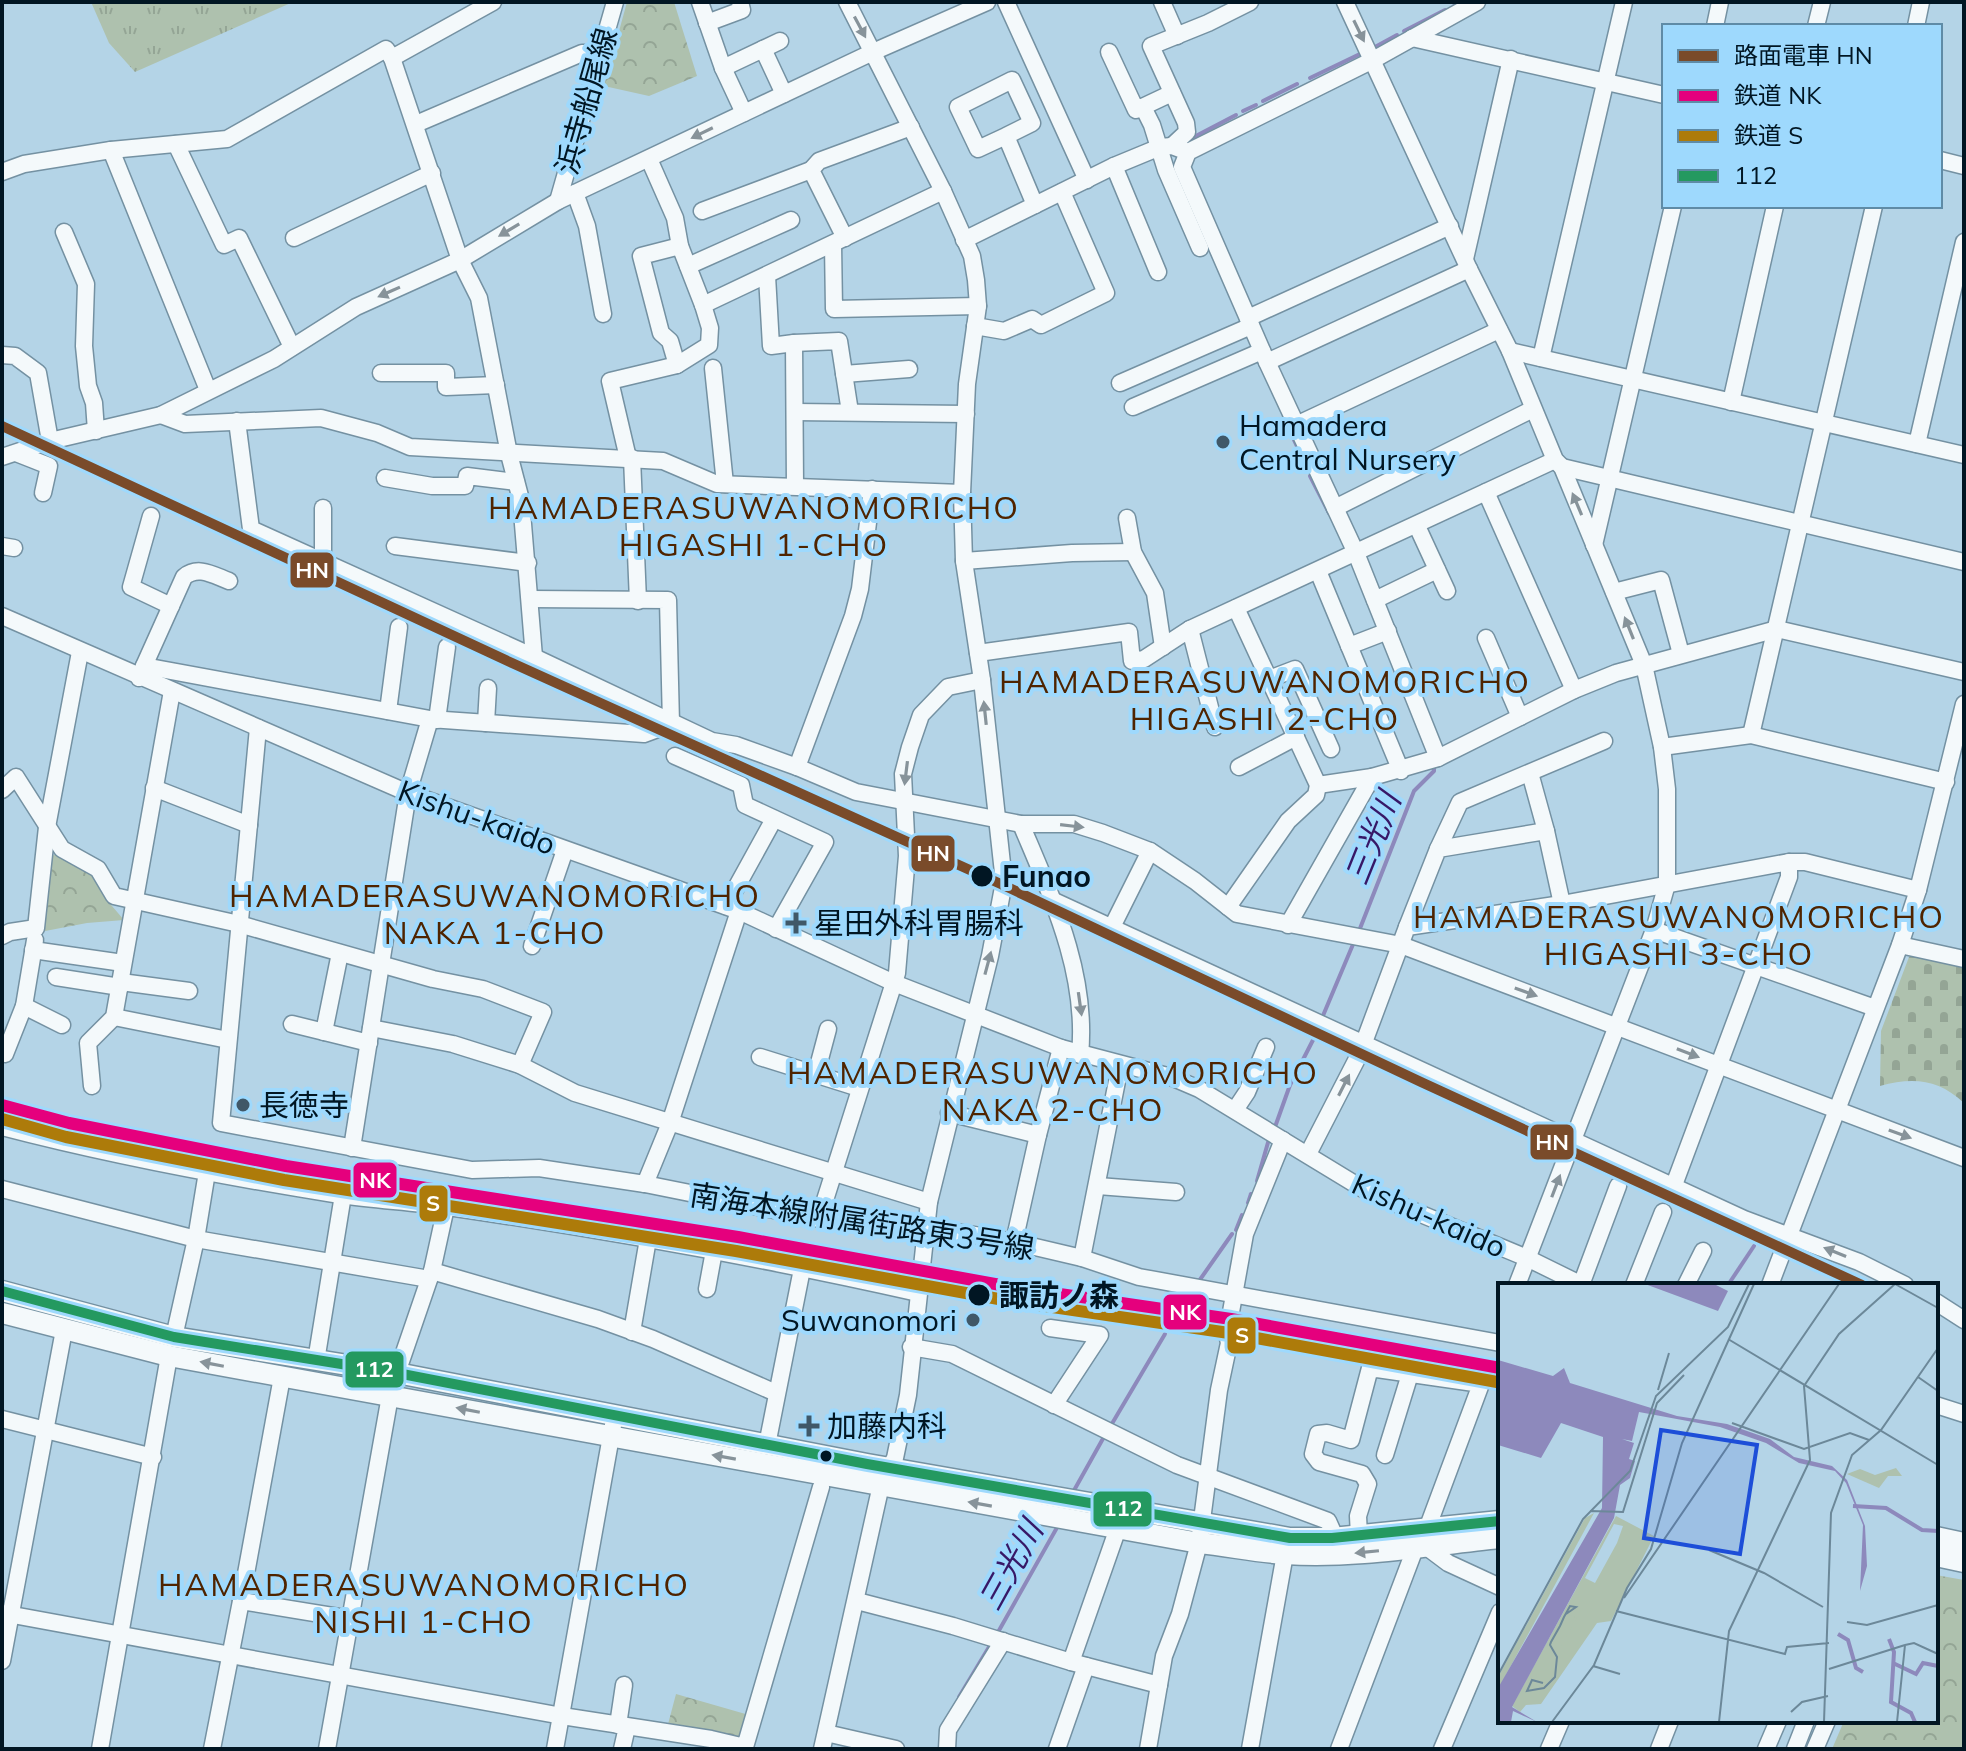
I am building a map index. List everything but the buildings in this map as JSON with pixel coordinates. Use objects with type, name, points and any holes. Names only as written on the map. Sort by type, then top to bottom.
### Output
[{"type":"main road","points":[[2,1291],[172,1347],[282,1377],[612,1437],[886,1477],[1201,1532],[1285,1554],[1351,1553],[1498,1521]]},
{"type":"main road","points":[[2,1313],[64,1330],[172,1347],[316,1361],[397,1373],[767,1445],[886,1477]]},
{"type":"main road","points":[[1067,1509],[1118,1528],[1290,1538],[1498,1538]]},
{"type":"main road","points":[[1938,1537],[1964,1543]]},
{"type":"main road","points":[[1938,1556],[1964,1562]]},
{"type":"street","points":[[392,58],[493,2]]},
{"type":"street","name":"浜寺船尾線","points":[[558,201],[615,2]]},
{"type":"street","points":[[700,2],[723,68],[744,113]]},
{"type":"street","points":[[707,23],[742,10],[740,2]]},
{"type":"street","points":[[847,2],[943,191],[972,256],[978,306],[967,384],[962,493],[964,561],[982,680],[1004,882],[929,1202],[908,1395],[824,1741],[896,1749]]},
{"type":"street","points":[[9,455],[50,441],[161,415],[292,347],[356,307],[460,260],[558,201],[873,52],[987,2]]},
{"type":"street","points":[[1006,2],[1087,180]]},
{"type":"street","points":[[1162,2],[1177,36]]},
{"type":"street","points":[[1200,248],[1166,170],[1173,148],[1187,132],[1186,123],[1151,46],[1249,2]]},
{"type":"street","points":[[1345,2],[1510,351],[1614,592],[1644,665],[1662,747],[1667,789],[1667,884],[1654,930],[1518,1283]]},
{"type":"street","points":[[964,240],[1114,166],[1173,148],[1373,60],[1412,38],[1448,9],[1477,2]]},
{"type":"street","points":[[1541,358],[1624,2]]},
{"type":"street","points":[[1715,24],[1720,2]]},
{"type":"street","points":[[1816,24],[1822,2]]},
{"type":"street","points":[[1916,24],[1921,2]]},
{"type":"street","points":[[1412,38],[1662,95]]},
{"type":"street","points":[[723,68],[780,41]]},
{"type":"street","points":[[2,172],[24,164],[111,150],[227,139],[386,49],[416,124],[460,260],[479,298],[521,500],[534,657]]},
{"type":"street","points":[[763,49],[784,94]]},
{"type":"street","points":[[1109,52],[1136,110],[1172,93]]},
{"type":"street","points":[[416,124],[582,53],[600,53]]},
{"type":"street","points":[[1467,264],[1511,59]]},
{"type":"street","points":[[1012,80],[1032,123],[1006,136],[978,149],[958,107],[1012,80]]},
{"type":"street","points":[[1143,107],[1173,148],[1335,508],[1352,555],[1375,600],[1383,632],[1433,760]]},
{"type":"street","points":[[702,211],[811,170],[819,161],[911,127]]},
{"type":"street","points":[[1006,136],[1035,205]]},
{"type":"street","points":[[176,144],[224,245],[239,238],[292,347]]},
{"type":"street","points":[[111,150],[208,390]]},
{"type":"street","points":[[638,601],[630,458],[610,381],[677,365],[709,345],[710,328],[680,246],[675,218],[649,159]]},
{"type":"street","points":[[1942,160],[1964,166]]},
{"type":"street","points":[[1114,166],[1158,272]]},
{"type":"street","points":[[811,170],[839,241],[834,309],[978,306]]},
{"type":"street","points":[[294,238],[432,173]]},
{"type":"street","points":[[703,305],[943,191]]},
{"type":"street","points":[[975,326],[1004,331],[1032,319],[1041,325],[1106,293],[1062,192]]},
{"type":"street","points":[[575,193],[587,226],[603,314]]},
{"type":"street","points":[[1594,545],[1673,208]]},
{"type":"street","points":[[1731,402],[1775,208]]},
{"type":"street","points":[[1751,735],[1874,208]]},
{"type":"street","points":[[688,266],[791,220]]},
{"type":"street","points":[[1120,383],[1450,226]]},
{"type":"street","points":[[64,232],[86,284],[84,346],[96,431]]},
{"type":"street","points":[[1917,444],[1960,276],[1964,242]]},
{"type":"street","points":[[677,365],[670,341],[661,333],[641,256],[680,246]]},
{"type":"street","points":[[1133,407],[1264,356],[1467,264]]},
{"type":"street","points":[[767,276],[771,346],[839,341],[850,412]]},
{"type":"street","points":[[1296,425],[1499,330]]},
{"type":"street","points":[[794,343],[795,486]]},
{"type":"street","points":[[1510,351],[1964,455]]},
{"type":"street","points":[[2,355],[15,356],[38,373],[50,441]]},
{"type":"street","points":[[713,368],[725,484]]},
{"type":"street","points":[[844,374],[909,369]]},
{"type":"street","points":[[381,373],[446,373],[446,387],[496,385]]},
{"type":"street","points":[[1335,508],[1533,409]]},
{"type":"street","points":[[795,412],[966,414]]},
{"type":"street","points":[[161,415],[185,424],[321,418],[377,433],[410,447],[663,461],[717,484],[962,493]]},
{"type":"street","points":[[237,421],[251,529],[534,657],[671,724],[712,741],[736,745],[797,767],[856,792],[1021,824],[1074,824],[1150,851],[1237,914],[1401,945],[1964,1158]]},
{"type":"street","points":[[9,455],[49,466],[43,493]]},
{"type":"street","points":[[978,653],[1129,632],[1132,661],[1144,659],[1190,629],[1486,492],[1558,464],[1964,562]]},
{"type":"street","points":[[385,478],[432,486],[465,486],[467,476],[516,482]]},
{"type":"street","points":[[797,767],[853,616],[860,589],[872,489]]},
{"type":"street","points":[[1486,492],[1574,690]]},
{"type":"street","points":[[323,508],[323,561]]},
{"type":"street","points":[[151,516],[131,587],[171,606]]},
{"type":"street","points":[[1127,518],[1133,552],[1155,593],[1163,647]]},
{"type":"street","points":[[1417,526],[1447,591]]},
{"type":"street","points":[[395,546],[528,563]]},
{"type":"street","points":[[964,561],[1133,552]]},
{"type":"street","points":[[229,581],[201,570],[191,571],[184,577],[141,672],[433,719],[644,734],[671,724]]},
{"type":"street","points":[[1375,600],[1437,570]]},
{"type":"street","points":[[1318,571],[1401,771]]},
{"type":"street","points":[[1614,592],[1661,580],[1681,654]]},
{"type":"street","points":[[531,599],[668,600],[671,724]]},
{"type":"street","points":[[1228,907],[1288,821],[1316,795],[1318,785],[1236,608]]},
{"type":"street","name":"Kishu-kaido","points":[[2,616],[80,652],[141,672],[172,691],[408,793],[732,909],[894,983],[1061,1048],[1171,1077],[1235,1110],[1368,1192],[1527,1258],[1577,1283]]},
{"type":"street","points":[[388,711],[399,627]]},
{"type":"street","points":[[1190,629],[1215,727]]},
{"type":"street","points":[[1318,785],[1401,771],[1433,760],[1574,690],[1644,665],[1777,629],[1964,672]]},
{"type":"street","points":[[1349,646],[1383,632]]},
{"type":"street","points":[[1486,638],[1520,717]]},
{"type":"street","points":[[352,1148],[408,793],[433,719],[447,647]]},
{"type":"street","points":[[2,936],[36,928],[47,827],[80,652]]},
{"type":"street","points":[[1269,679],[1295,669],[1331,749]]},
{"type":"street","points":[[819,1219],[894,983],[907,856],[903,774],[921,715],[948,687],[982,680]]},
{"type":"street","points":[[486,723],[488,688]]},
{"type":"street","points":[[92,1086],[88,1043],[114,1017],[172,691]]},
{"type":"street","points":[[1771,1283],[1900,945],[1918,890],[1964,704]]},
{"type":"street","points":[[114,1017],[228,1040],[258,728]]},
{"type":"street","points":[[1662,747],[1751,735],[1946,782]]},
{"type":"street","points":[[1239,767],[1296,737]]},
{"type":"street","points":[[1308,1154],[1364,1042],[1438,849],[1460,802],[1604,741]]},
{"type":"street","points":[[675,756],[741,785],[745,805],[825,842],[776,929]]},
{"type":"street","points":[[1530,773],[1562,904]]},
{"type":"street","points":[[2,790],[16,777],[62,849],[98,869],[114,896],[239,924],[382,965],[483,989],[543,1012],[520,1065]]},
{"type":"street","points":[[1288,925],[1372,777]]},
{"type":"street","points":[[154,788],[249,825]]},
{"type":"street","points":[[645,1184],[670,1123],[732,909],[774,819]]},
{"type":"street","points":[[1021,824],[1069,945],[1083,1027],[1080,1055]]},
{"type":"street","points":[[1438,849],[1546,831]]},
{"type":"street","points":[[532,946],[565,850]]},
{"type":"street","points":[[1112,927],[1150,851]]},
{"type":"street","points":[[1407,927],[1562,904],[1789,862],[1805,862],[1918,890]]},
{"type":"street","points":[[1674,1185],[1789,877],[1789,862]]},
{"type":"street","points":[[1054,901],[1744,1219],[1859,1262],[1901,1283]]},
{"type":"street","points":[[1654,930],[1875,1008]]},
{"type":"street","points":[[2,1052],[5,1054],[24,1006],[34,942],[123,963]]},
{"type":"street","points":[[1900,945],[1964,959]]},
{"type":"street","points":[[324,1032],[340,953]]},
{"type":"street","points":[[56,977],[189,991]]},
{"type":"street","points":[[24,1006],[62,1025]]},
{"type":"street","points":[[292,1024],[324,1032],[453,1044],[520,1065],[575,1093],[929,1202]]},
{"type":"street","points":[[816,1074],[828,1029]]},
{"type":"street","name":"南海本線附属街路東3号線","points":[[228,1040],[221,1123],[472,1170],[539,1168],[645,1184],[819,1219],[926,1228],[1014,1242],[1082,1258],[1139,1277],[1498,1340]]},
{"type":"street","points":[[1235,1110],[1247,1092],[1266,1047]]},
{"type":"street","points":[[1014,1242],[1061,1048]]},
{"type":"street","points":[[760,1057],[859,1088]]},
{"type":"street","points":[[1082,1258],[1120,1066]]},
{"type":"street","points":[[949,1113],[1038,1135]]},
{"type":"street","points":[[2,1127],[207,1172],[648,1239],[918,1293]]},
{"type":"street","points":[[1148,1749],[1164,1656],[1180,1614],[1201,1532],[1219,1390],[1229,1343],[1227,1334],[1245,1234],[1277,1136]]},
{"type":"street","points":[[100,1749],[172,1347],[207,1172]]},
{"type":"street","points":[[1098,1186],[1176,1192]]},
{"type":"street","points":[[1582,1283],[1618,1186]]},
{"type":"street","points":[[2,1189],[196,1239],[431,1275],[598,1319],[776,1393]]},
{"type":"street","points":[[316,1361],[343,1195]]},
{"type":"street","points":[[397,1373],[431,1275],[446,1207]]},
{"type":"street","points":[[1635,1283],[1663,1212]]},
{"type":"street","points":[[632,1332],[648,1239]]},
{"type":"street","points":[[707,1289],[714,1251]]},
{"type":"street","points":[[1687,1283],[1703,1251]]},
{"type":"street","points":[[767,1445],[802,1269]]},
{"type":"street","points":[[1938,1303],[1964,1320]]},
{"type":"street","points":[[1050,1328],[1100,1335],[1054,1405]]},
{"type":"street","points":[[2,1661],[6,1613],[64,1330]]},
{"type":"street","points":[[911,1347],[952,1354],[1207,1477],[1328,1521],[1332,1538]]},
{"type":"street","points":[[1339,1749],[1481,1384],[1370,1368],[1351,1440],[1327,1433],[1318,1434],[1313,1454],[1319,1462],[1362,1474],[1368,1484],[1358,1516],[1359,1536]]},
{"type":"street","points":[[1385,1455],[1410,1374]]},
{"type":"street","points":[[212,1749],[282,1377]]},
{"type":"street","points":[[327,1749],[390,1396]]},
{"type":"street","points":[[1938,1406],[1964,1414]]},
{"type":"street","points":[[555,1749],[615,1414]]},
{"type":"street","points":[[2,1419],[153,1457]]},
{"type":"street","points":[[6,1613],[710,1744],[748,1748],[821,1487]]},
{"type":"street","points":[[1057,1749],[1118,1528]]},
{"type":"street","points":[[1422,1540],[1448,1563],[1498,1586]]},
{"type":"street","points":[[1250,1749],[1285,1554]]},
{"type":"street","points":[[241,1601],[351,1619]]},
{"type":"street","points":[[857,1601],[1159,1685]]},
{"type":"street","points":[[1442,1749],[1498,1617]]},
{"type":"street","points":[[947,1749],[948,1730],[1002,1641]]},
{"type":"street","points":[[622,1749],[624,1685]]},
{"type":"street","points":[[1549,1749],[1560,1723]]},
{"type":"street","points":[[1659,1749],[1669,1723]]},
{"type":"street","points":[[1766,1749],[1777,1723]]},
{"type":"street","points":[[1795,1749],[1805,1723]]},
{"type":"street","points":[[1815,1749],[1826,1723]]},
{"type":"green space","points":[[91,2],[293,2],[135,72],[109,43]]},
{"type":"green space","points":[[627,2],[674,2],[697,76],[649,96],[604,86]]},
{"type":"green space","points":[[56,854],[93,874],[106,899],[124,920],[40,932],[50,857]]},
{"type":"green space","points":[[1916,953],[1964,964],[1964,1103],[1945,1089],[1925,1082],[1903,1081],[1880,1086],[1881,1031],[1909,957]]},
{"type":"green space","points":[[1938,1575],[1964,1580],[1964,1749],[1832,1749],[1843,1723],[1938,1723]]},
{"type":"green space","points":[[676,1694],[749,1715],[743,1736],[736,1739],[667,1728]]},
{"type":"waterway","name":"三光川","points":[[1454,6],[1460,2]]},
{"type":"waterway","name":"三光川","points":[[1404,31],[1445,10]]},
{"type":"waterway","name":"三光川","points":[[1375,47],[1397,35]]},
{"type":"waterway","name":"三光川","points":[[1310,78],[1362,53]]},
{"type":"waterway","name":"三光川","points":[[1263,101],[1297,84]]},
{"type":"waterway","name":"三光川","points":[[1243,111],[1256,105]]},
{"type":"waterway","name":"三光川","points":[[1192,138],[1236,115]]},
{"type":"waterway","name":"三光川","points":[[1294,440],[1303,459]]},
{"type":"waterway","name":"三光川","points":[[1310,476],[1329,513]]},
{"type":"waterway","name":"三光川","points":[[1359,931],[1414,791],[1434,771],[1434,764]]},
{"type":"waterway","name":"三光川","points":[[1322,1018],[1354,942]]},
{"type":"waterway","name":"三光川","points":[[1275,1127],[1290,1085],[1313,1040]]},
{"type":"waterway","name":"三光川","points":[[1257,1181],[1269,1139]]},
{"type":"waterway","name":"三光川","points":[[1248,1203],[1251,1194]]},
{"type":"waterway","name":"三光川","points":[[1236,1230],[1242,1215]]},
{"type":"waterway","name":"三光川","points":[[1199,1281],[1232,1234]]},
{"type":"waterway","points":[[1729,1283],[1754,1246]]},
{"type":"waterway","name":"三光川","points":[[1110,1427],[1165,1334]]},
{"type":"waterway","name":"三光川","points":[[1072,1494],[1105,1435]]},
{"type":"waterway","name":"三光川","points":[[997,1634],[1059,1524]]},
{"type":"waterway","name":"三光川","points":[[959,1697],[992,1642]]},
{"type":"tram line","name":"HN","points":[[2,426],[512,663],[1003,885],[1858,1283]]},
{"type":"rail line","name":"NK","points":[[2,1105],[69,1123],[286,1166],[738,1237],[1006,1286],[1231,1319],[1498,1368]]},
{"type":"rail line","name":"S","points":[[2,1119],[66,1137],[284,1180],[736,1251],[1004,1300],[1229,1333],[1497,1382]]},
{"type":"transit line","name":"112","points":[[2,1291],[174,1337],[397,1373],[867,1464],[1290,1538],[1332,1538],[1498,1521]]},
{"type":"place","name":"Hamadera Central Nursery","points":[[1223,442]]},
{"type":"place","name":"Funao","points":[[982,876]]},
{"type":"place","name":"星田外科胃腸科","points":[[796,923]]},
{"type":"place","name":"長徳寺","points":[[243,1105]]},
{"type":"place","name":"諏訪ノ森","points":[[979,1295]]},
{"type":"place","name":"Suwanomori","points":[[973,1320]]},
{"type":"place","name":"加藤内科","points":[[809,1426]]},
{"type":"district","name":"HAMADERASUWANOMORICHO HIGASHI 1-CHO","points":[[754,526]]},
{"type":"district","name":"HAMADERASUWANOMORICHO HIGASHI 2-CHO","points":[[1265,700]]},
{"type":"district","name":"HAMADERASUWANOMORICHO NAKA 1-CHO","points":[[495,914]]},
{"type":"district","name":"HAMADERASUWANOMORICHO HIGASHI 3-CHO","points":[[1679,934]]},
{"type":"district","name":"HAMADERASUWANOMORICHO NAKA 2-CHO","points":[[1053,1090]]},
{"type":"district","name":"HAMADERASUWANOMORICHO NISHI 1-CHO","points":[[424,1602]]}]
